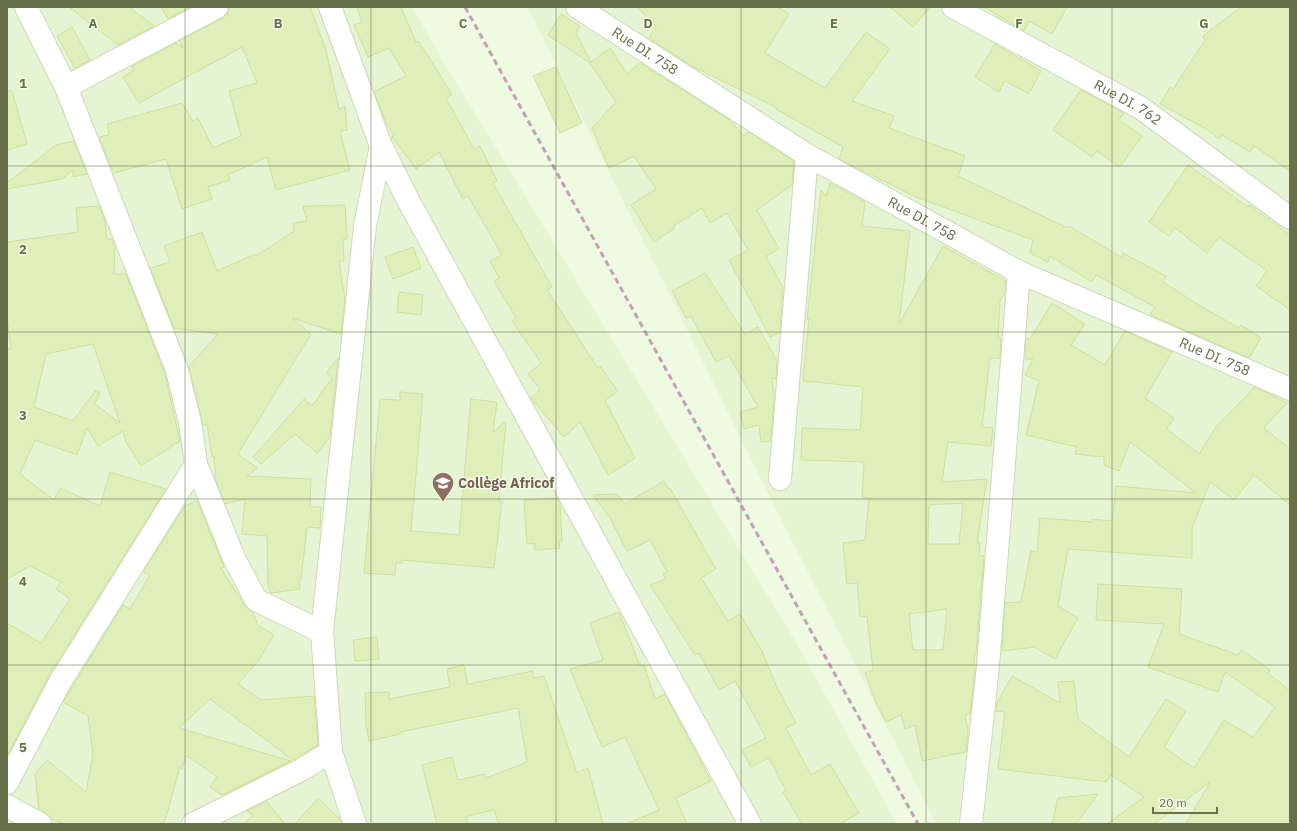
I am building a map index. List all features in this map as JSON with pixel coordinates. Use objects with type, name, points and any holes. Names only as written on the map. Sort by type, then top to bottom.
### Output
[{"type":"street","points":[[26,7],[66,87],[177,370],[190,422],[196,464],[234,558],[256,600],[322,632]]},
{"type":"street","points":[[66,87],[217,7]]},
{"type":"street","points":[[330,7],[381,146],[408,200],[750,824]]},
{"type":"street","name":"Rue DI. 758","points":[[577,7],[807,155],[1019,272],[1290,389]]},
{"type":"street","name":"Rue DI. 762","points":[[953,7],[1141,108],[1290,218]]},
{"type":"street","points":[[355,824],[331,752],[322,632],[365,226],[381,146]]},
{"type":"street","points":[[780,479],[807,155]]},
{"type":"street","points":[[971,824],[988,658],[1019,272]]},
{"type":"street","points":[[7,783],[60,682],[196,464]]},
{"type":"street","points":[[193,824],[301,770],[331,752]]},
{"type":"street","points":[[7,806],[40,824]]},
{"type":"shaded area","points":[[7,7],[412,7],[445,64],[797,644],[897,824],[7,824]]},
{"type":"shaded area","points":[[527,7],[1290,7],[1290,824],[936,824],[779,515]]},
{"type":"building","points":[[69,7],[129,7],[154,26],[118,45]]},
{"type":"building","points":[[161,7],[190,7],[168,19]]},
{"type":"building","points":[[229,7],[310,7],[326,50],[339,109],[345,106],[347,130],[340,131],[350,170],[276,190],[267,157],[228,175],[230,180],[208,187],[212,199],[182,209],[166,159],[114,173],[99,137],[109,135],[107,124],[182,103],[193,121],[198,118],[213,148],[241,136],[229,91],[257,83],[242,47],[139,103],[123,77],[134,70],[132,66],[176,43],[183,48],[179,41],[223,18],[228,13]]},
{"type":"building","points":[[357,7],[401,7],[416,42],[418,41],[425,51],[452,95],[446,98],[474,149],[480,146],[497,181],[493,183],[552,287],[547,290],[598,368],[600,366],[618,391],[605,401],[635,458],[608,475],[580,422],[564,437],[531,398],[540,389],[528,374],[541,363],[512,321],[516,318],[494,281],[499,278],[490,261],[502,255],[468,196],[463,199],[439,152],[416,169],[392,137],[394,135],[386,123],[374,92],[406,76],[389,48],[368,57],[354,25],[362,22]]},
{"type":"building","points":[[637,7],[778,7],[789,14],[765,53],[825,88],[866,32],[890,49],[852,101],[894,116],[889,128],[965,156],[958,176],[1068,228],[1069,226],[1121,257],[1123,253],[1166,276],[1163,282],[1202,307],[1239,328],[1241,325],[1261,338],[1249,358],[1150,315],[1155,307],[1096,275],[1092,282],[1050,256],[1048,262],[1030,253],[1033,240],[916,197],[839,159],[843,147],[776,109],[777,108],[690,65],[649,38],[656,26]]},
{"type":"building","points":[[890,7],[930,7],[913,27]]},
{"type":"building","points":[[984,7],[1067,7],[1052,34],[1029,21],[1024,31]]},
{"type":"building","points":[[1241,7],[1290,7],[1290,171],[1254,146],[1250,152],[1222,135],[1219,139],[1206,129],[1160,104],[1170,87],[1173,89],[1205,40],[1203,36]]},
{"type":"building","points":[[561,14],[580,26],[576,33],[591,62],[610,48],[628,75],[631,70],[640,63],[730,120],[744,136],[749,132],[794,161],[792,185],[757,210],[779,249],[766,256],[783,288],[780,332],[770,337],[729,260],[748,250],[727,213],[710,223],[702,208],[673,226],[675,228],[654,242],[631,205],[656,189],[634,156],[609,168],[592,128],[616,102],[590,63],[548,35]]},
{"type":"building","points":[[72,27],[90,60],[75,68],[57,36]]},
{"type":"building","points":[[995,44],[1041,71],[1029,94],[1005,81],[999,92],[975,77]]},
{"type":"building","points":[[556,67],[582,123],[560,133],[533,76]]},
{"type":"building","points":[[1081,90],[1124,113],[1119,120],[1142,136],[1120,167],[1097,151],[1092,157],[1053,130]]},
{"type":"building","points":[[7,91],[12,91],[27,144],[7,150]]},
{"type":"building","points":[[74,141],[87,174],[73,177],[73,170],[62,179],[7,189],[7,183],[56,145]]},
{"type":"building","points":[[1188,165],[1248,207],[1249,205],[1290,235],[1290,310],[1256,286],[1267,271],[1219,237],[1207,253],[1175,228],[1169,236],[1149,222]]},
{"type":"building","points":[[830,183],[865,202],[862,226],[910,231],[899,324],[943,246],[1006,281],[1005,293],[1000,301],[998,338],[1001,339],[1000,358],[990,358],[982,427],[993,428],[991,446],[948,442],[942,482],[987,479],[977,543],[980,543],[979,555],[984,556],[976,654],[974,654],[975,671],[970,714],[965,715],[968,731],[966,752],[922,761],[915,725],[905,729],[901,715],[886,722],[876,703],[865,673],[873,670],[867,616],[860,617],[857,583],[847,584],[843,543],[865,540],[869,498],[862,497],[864,462],[801,460],[802,428],[860,430],[863,387],[803,381],[809,318],[807,320],[821,190],[826,196]],"holes":[[[963,503],[959,544],[928,544],[929,505]],[[947,609],[943,650],[913,650],[909,614]]]},
{"type":"building","points":[[345,205],[347,239],[343,239],[344,261],[339,261],[345,299],[341,334],[292,318],[311,334],[238,454],[257,468],[247,476],[311,479],[310,507],[321,507],[320,528],[307,527],[301,579],[299,579],[300,589],[271,593],[268,584],[267,536],[242,534],[245,499],[225,504],[216,481],[214,456],[212,457],[207,424],[203,426],[189,366],[218,334],[174,328],[150,268],[170,262],[164,246],[202,232],[217,271],[255,254],[256,256],[294,231],[293,223],[307,221],[303,206]]},
{"type":"building","points":[[99,206],[105,220],[107,239],[112,239],[115,246],[114,274],[126,274],[165,374],[180,441],[141,466],[126,442],[123,431],[98,446],[87,428],[77,455],[35,440],[20,474],[54,500],[60,488],[100,506],[110,472],[166,489],[49,675],[7,756],[7,623],[41,643],[70,599],[56,589],[61,582],[30,566],[7,579],[7,348],[11,349],[7,318],[7,242],[78,232],[76,208]],"holes":[[[93,344],[120,423],[95,404],[100,392],[96,390],[73,421],[34,407],[46,354]]]},
{"type":"building","points":[[413,247],[421,268],[393,279],[385,257]]},
{"type":"building","points":[[705,273],[745,334],[758,327],[777,361],[776,379],[772,378],[774,396],[771,441],[761,442],[759,425],[744,429],[740,412],[758,407],[729,356],[716,362],[691,316],[686,318],[672,291]]},
{"type":"building","points":[[399,292],[423,295],[421,315],[397,312]]},
{"type":"building","points":[[1052,303],[1085,324],[1071,345],[1105,365],[1125,331],[1172,352],[1145,398],[1174,418],[1167,429],[1199,454],[1216,427],[1255,387],[1287,403],[1264,428],[1290,449],[1290,505],[1254,475],[1234,500],[1210,482],[1192,528],[1192,558],[1068,549],[1058,606],[1078,618],[1055,659],[1034,647],[1002,651],[1005,603],[1021,602],[1031,551],[1037,552],[1040,518],[1091,522],[1092,519],[1112,521],[1116,486],[1196,493],[1130,442],[1119,471],[1104,465],[1104,457],[1075,454],[1077,447],[1026,435],[1039,381],[1025,375],[1033,359],[1025,359],[1026,339],[1030,339]]},
{"type":"building","points":[[338,358],[330,437],[317,453],[295,434],[261,464],[253,457],[304,399],[312,406],[332,378],[326,373]]},
{"type":"building","points":[[400,392],[423,394],[411,531],[459,535],[471,399],[497,402],[493,432],[506,421],[499,502],[502,502],[494,568],[402,560],[402,563],[396,563],[395,575],[364,573],[380,399],[400,400]]},
{"type":"building","points":[[664,481],[669,489],[670,488],[716,569],[701,578],[728,621],[740,614],[762,651],[776,685],[796,723],[786,728],[811,775],[830,764],[859,813],[840,824],[802,824],[783,792],[786,791],[769,758],[751,767],[742,750],[766,738],[735,681],[719,690],[699,653],[695,655],[650,585],[666,579],[663,574],[667,572],[650,540],[627,551],[610,518],[593,495],[617,494],[625,504]]},
{"type":"building","points":[[557,498],[560,503],[562,541],[559,541],[560,548],[535,550],[534,543],[527,544],[524,500]]},
{"type":"building","points":[[197,501],[224,567],[221,568],[245,606],[253,612],[258,625],[274,635],[259,660],[238,684],[261,700],[314,696],[318,745],[293,760],[210,699],[179,728],[291,761],[222,795],[210,787],[217,777],[186,755],[182,769],[180,767],[164,824],[64,824],[51,819],[46,813],[39,809],[35,774],[47,760],[86,792],[93,754],[88,716],[63,702],[123,605],[130,609],[150,575],[143,572],[185,506]]},
{"type":"building","points":[[1098,584],[1182,589],[1179,634],[1238,655],[1242,650],[1270,670],[1268,673],[1288,689],[1290,687],[1290,824],[1186,824],[1210,782],[1154,824],[1107,824],[1144,797],[1111,775],[1106,782],[998,769],[1005,711],[996,712],[997,703],[1012,676],[1060,703],[1058,682],[1074,681],[1078,719],[1129,757],[1166,699],[1186,711],[1164,747],[1194,768],[1224,720],[1253,737],[1275,707],[1225,672],[1218,692],[1148,667],[1164,624],[1096,620]]},
{"type":"building","points":[[619,612],[640,666],[644,665],[655,699],[665,694],[711,781],[676,798],[687,824],[626,824],[659,810],[625,737],[602,747],[570,669],[603,660],[590,623]]},
{"type":"building","points":[[377,637],[379,659],[355,661],[353,640]]},
{"type":"building","points":[[464,665],[468,684],[533,671],[533,678],[544,676],[577,773],[588,768],[603,824],[499,824],[494,810],[467,816],[467,824],[437,824],[422,765],[452,757],[458,780],[485,774],[486,778],[527,762],[518,708],[400,732],[400,734],[369,741],[366,725],[365,693],[389,692],[389,699],[450,687],[447,669]]},
{"type":"building","points":[[1098,794],[1076,824],[1052,824],[1058,798]]},
{"type":"building","points":[[318,798],[340,819],[342,824],[295,824]]},
{"type":"building","points":[[266,801],[285,824],[243,824],[253,815],[247,811]]},
{"type":"railway","points":[[465,7],[918,824]]},
{"type":"place","name":"Collège Africof","points":[[443,502]]}]
